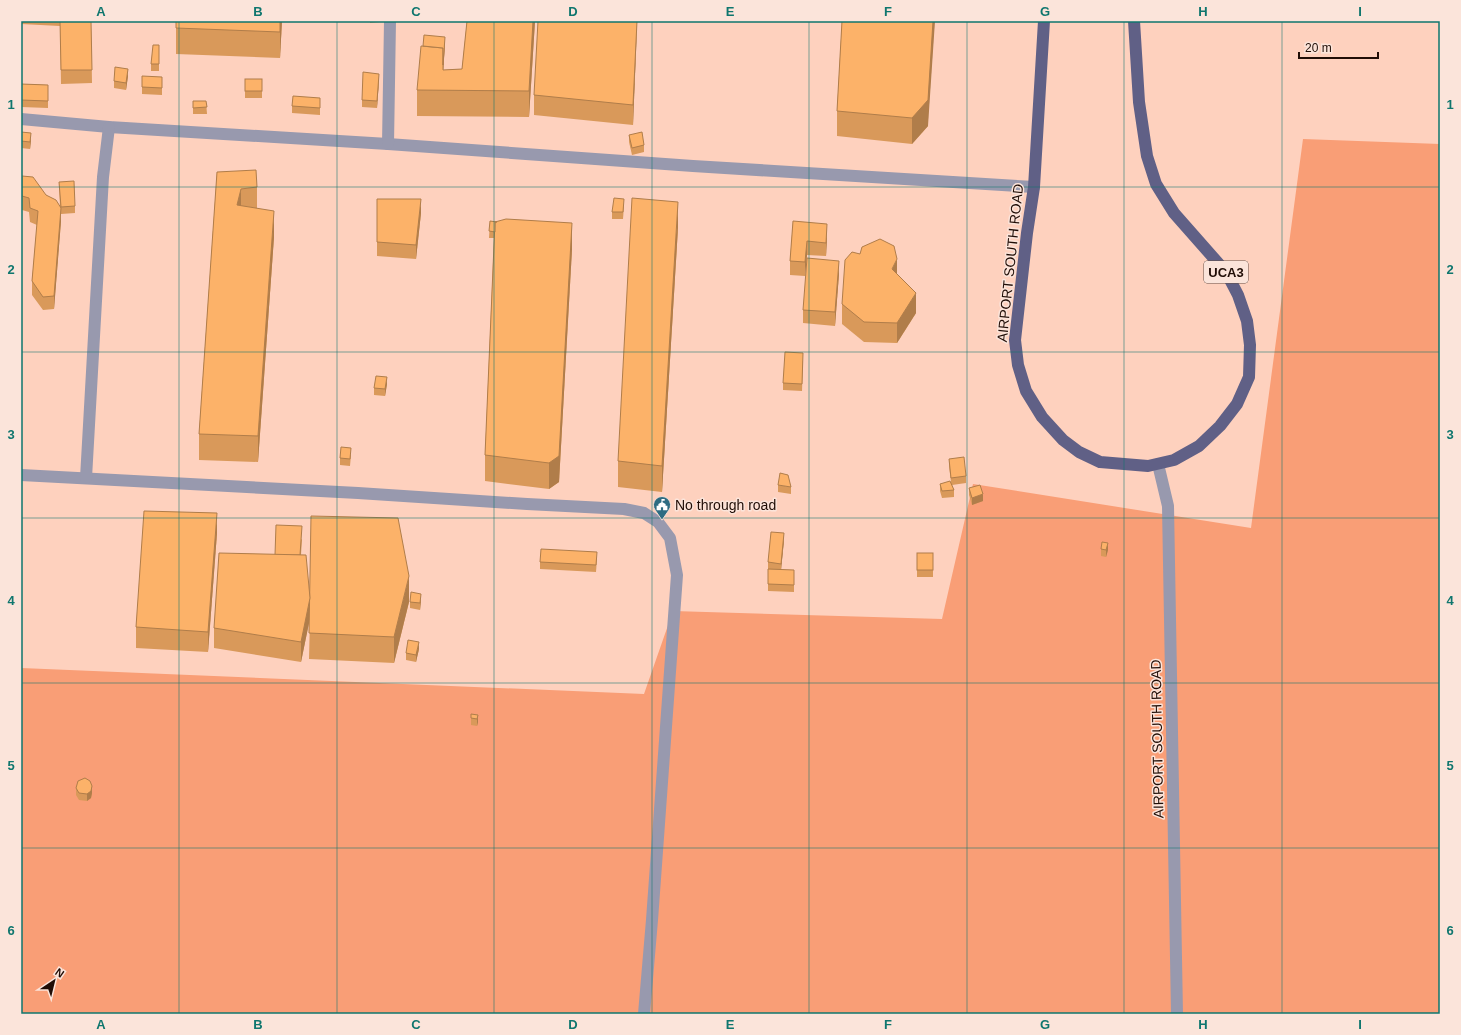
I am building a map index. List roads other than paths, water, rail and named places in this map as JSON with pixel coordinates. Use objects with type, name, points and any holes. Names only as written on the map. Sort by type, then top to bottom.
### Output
[{"type":"main road","name":"AIRPORT SOUTH ROAD","points":[[1044,21],[1034,187],[1014,340],[1018,365],[1026,391],[1042,417],[1063,440],[1079,452],[1100,462],[1148,466],[1174,460],[1199,446],[1220,426],[1237,404],[1249,377],[1250,345],[1246,321],[1238,295],[1226,272],[1174,213],[1156,184],[1147,156],[1140,102],[1134,21]]},
{"type":"street","points":[[388,144],[390,21]]},
{"type":"street","points":[[21,119],[109,127],[1034,187]]},
{"type":"street","points":[[86,478],[103,177],[109,127]]},
{"type":"street","name":"AIRPORT SOUTH ROAD","points":[[1158,464],[1168,506],[1177,1014]]},
{"type":"street","points":[[21,475],[624,509],[644,512],[658,522],[670,538],[677,575],[644,1014]]},
{"type":"place","name":"No through road","points":[[662,520]]}]
